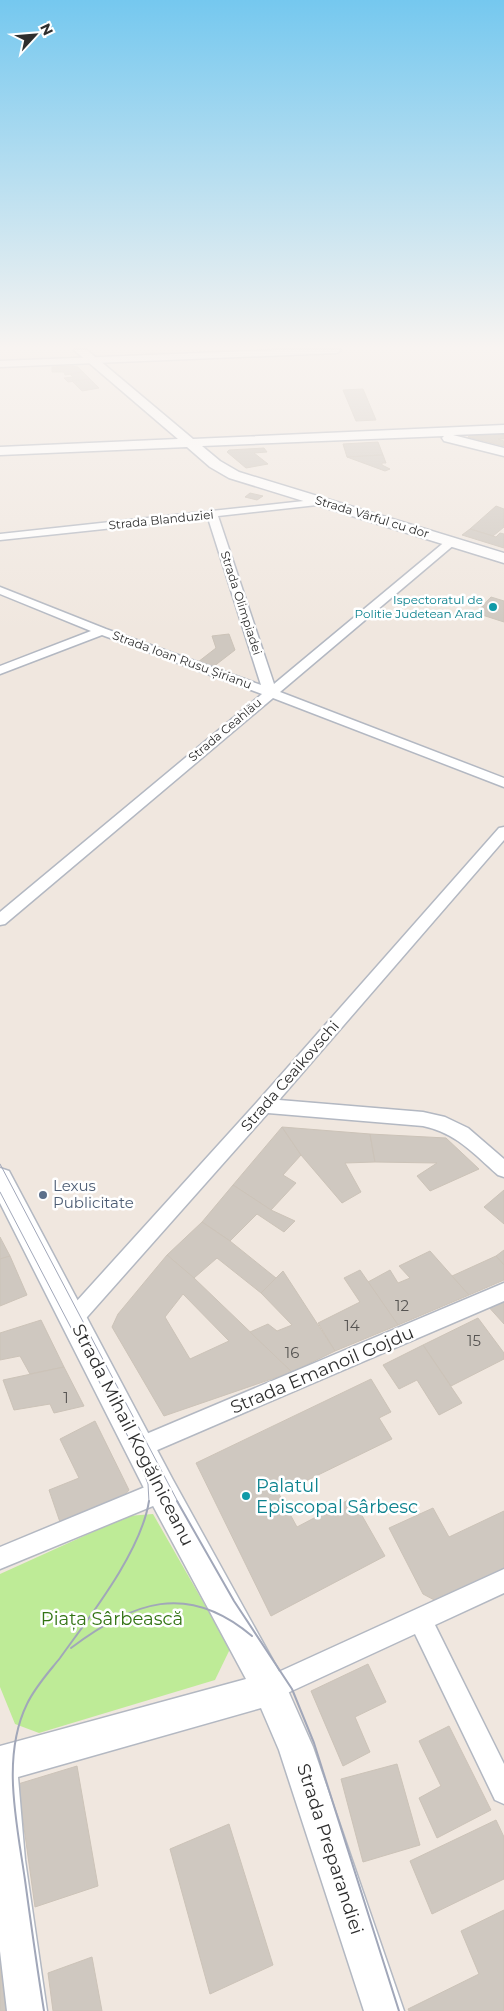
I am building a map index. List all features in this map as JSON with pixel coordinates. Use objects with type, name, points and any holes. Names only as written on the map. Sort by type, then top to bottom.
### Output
[{"type":"main road","points":[[0,451],[170,444]]},
{"type":"main road","name":"Strada Vârful cu dor","points":[[191,444],[215,464],[234,475],[504,558]]},
{"type":"main road","points":[[472,444],[504,452]]},
{"type":"main road","name":"Strada Mihail Kogălniceanu","points":[[3,1190],[73,1319],[162,1491],[270,1690]]},
{"type":"main road","points":[[0,1764],[270,1690]]},
{"type":"main road","name":"Strada Preparandiei","points":[[270,1690],[296,1747],[384,2011]]},
{"type":"main road","points":[[0,1773],[8,1860],[27,2011]]},
{"type":"street","name":"Strada Blanduziei","points":[[0,537],[322,502]]},
{"type":"street","name":"Strada Olimpiadei","points":[[212,514],[270,692]]},
{"type":"street","name":"Strada Ceahlău","points":[[0,920],[451,542]]},
{"type":"street","name":"Strada Ioan Rusu Șirianu","points":[[0,590],[102,631],[270,692],[504,783]]},
{"type":"street","points":[[0,670],[102,631]]},
{"type":"street","name":"Strada Ceaikovschi","points":[[73,1319],[264,1106],[504,832]]},
{"type":"street","points":[[264,1106],[424,1119],[445,1124],[462,1133],[504,1170]]},
{"type":"street","name":"Strada Emanoil Gojdu","points":[[140,1447],[504,1292]]},
{"type":"street","points":[[0,1558],[162,1491]]},
{"type":"street","points":[[270,1690],[504,1581]]},
{"type":"street","points":[[420,1620],[504,1791]]},
{"type":"green space","name":"Piața Sârbească","points":[[153,1514],[230,1649],[215,1680],[39,1733],[15,1724],[0,1687],[0,1574],[128,1516]]},
{"type":"building","points":[[343,444],[379,444],[383,455],[347,457]]},
{"type":"building","points":[[264,448],[267,452],[254,453],[268,464],[246,468],[227,452],[229,450]]},
{"type":"building","points":[[383,455],[386,463],[382,463],[382,465],[390,469],[385,471],[347,457]]},
{"type":"building","points":[[250,493],[263,496],[257,500],[245,497]]},
{"type":"building","points":[[496,506],[504,509],[504,527],[493,536],[470,529]]},
{"type":"building","points":[[470,529],[496,537],[500,533],[504,534],[504,548],[462,535]]},
{"type":"building","name":"Ispectoratul de Politie Judetean Arad","points":[[491,597],[504,601],[504,622],[476,613]]},
{"type":"building","points":[[229,634],[235,650],[213,667],[198,662],[216,648],[212,636]]},
{"type":"building","points":[[282,1127],[301,1155],[283,1175],[296,1183],[271,1210],[233,1185]]},
{"type":"building","points":[[282,1127],[370,1134],[375,1162],[345,1163],[361,1192],[342,1203],[301,1155]]},
{"type":"building","points":[[370,1134],[446,1138],[479,1169],[430,1191],[417,1176],[437,1163],[375,1162]]},
{"type":"building","points":[[233,1185],[271,1210],[295,1221],[284,1232],[257,1214],[230,1241],[202,1222]]},
{"type":"building","points":[[504,1190],[504,1224],[484,1207]]},
{"type":"building","points":[[202,1222],[230,1241],[276,1278],[261,1293],[217,1258],[194,1278],[167,1255]]},
{"type":"building","points":[[0,1237],[10,1256],[0,1259]]},
{"type":"building","points":[[504,1250],[504,1265],[496,1256]]},
{"type":"building","points":[[430,1251],[469,1295],[398,1325],[368,1282],[390,1270],[398,1283],[410,1278],[399,1266]]},
{"type":"building","points":[[167,1255],[194,1278],[292,1372],[164,1416],[112,1327],[118,1314]],"holes":[[[183,1294],[229,1341],[190,1359],[165,1317]]]},
{"type":"building","points":[[10,1256],[27,1295],[0,1306],[0,1259]]},
{"type":"building","points":[[496,1256],[504,1265],[504,1280],[469,1295],[452,1276]]},
{"type":"building","points":[[360,1270],[398,1325],[335,1351],[318,1323],[360,1302],[344,1278]]},
{"type":"building","points":[[283,1271],[335,1351],[292,1372],[250,1332],[268,1324],[277,1331],[292,1325],[261,1293]]},
{"type":"building","points":[[504,1298],[504,1324],[486,1304]]},
{"type":"building","points":[[478,1318],[504,1353],[504,1359],[451,1386],[423,1345]]},
{"type":"building","points":[[41,1320],[64,1367],[30,1374],[20,1356],[0,1360],[0,1333]]},
{"type":"building","points":[[423,1345],[462,1403],[439,1415],[417,1380],[399,1389],[383,1365]]},
{"type":"building","points":[[64,1367],[84,1406],[54,1413],[50,1404],[14,1410],[3,1380]]},
{"type":"building","name":"Palatul Episcopal Sârbesc","points":[[371,1379],[391,1412],[379,1418],[392,1439],[279,1494],[297,1527],[352,1498],[385,1556],[271,1616],[196,1463]]},
{"type":"building","points":[[95,1421],[129,1490],[117,1504],[61,1525],[49,1490],[79,1478],[60,1439]]},
{"type":"building","points":[[433,1508],[449,1537],[504,1511],[504,1569],[438,1602],[423,1594],[389,1528]]},
{"type":"building","points":[[368,1664],[386,1702],[355,1717],[370,1752],[343,1766],[311,1691]]},
{"type":"building","points":[[449,1726],[491,1810],[437,1838],[419,1798],[441,1786],[419,1741]]},
{"type":"building","points":[[397,1764],[420,1845],[363,1862],[341,1779]]},
{"type":"building","points":[[77,1766],[98,1886],[35,1907],[18,1784]]},
{"type":"building","points":[[496,1820],[504,1837],[504,1879],[432,1914],[410,1861]]},
{"type":"building","points":[[229,1824],[273,1965],[210,1994],[170,1849]]},
{"type":"building","points":[[504,1910],[504,2011],[409,2011],[408,2009],[479,1974],[461,1931]]},
{"type":"building","points":[[92,1957],[102,2011],[53,2011],[48,1973]]},
{"type":"building","points":[[0,1964],[6,2011],[0,2011]]},
{"type":"tram line","points":[[0,1164],[178,1502]]},
{"type":"tram line","points":[[0,1192],[135,1450],[148,1484],[149,1501]]},
{"type":"tram line","points":[[44,2011],[15,1814],[13,1768],[19,1724],[30,1698],[113,1583],[136,1541],[149,1501]]},
{"type":"tram line","points":[[177,1501],[234,1601],[292,1689],[314,1743],[399,2011]]},
{"type":"tram line","points":[[71,1648],[116,1619],[138,1609],[160,1604],[183,1603],[205,1608],[228,1619],[252,1636]]},
{"type":"place","name":"Ispectoratul de Politie Judetean Arad","points":[[493,607]]},
{"type":"place","name":"Lexus Publicitate","points":[[43,1195]]},
{"type":"place","name":"Palatul Episcopal Sârbesc","points":[[246,1496]]}]
